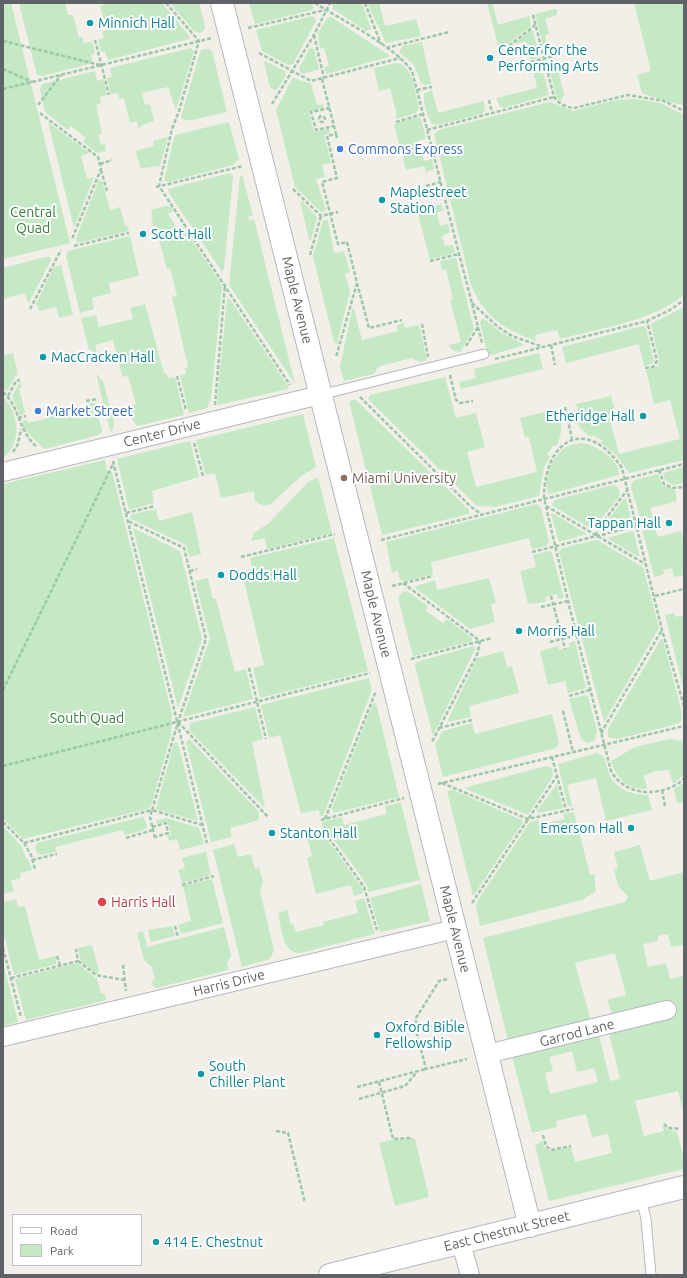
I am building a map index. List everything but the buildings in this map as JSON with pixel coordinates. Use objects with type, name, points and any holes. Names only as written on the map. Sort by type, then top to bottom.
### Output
[{"type":"street","name":"Maple Avenue","points":[[222,3],[455,928],[477,1057],[530,1226]]},
{"type":"street","name":"Center Drive","points":[[7,464],[111,445],[320,395]]},
{"type":"street","name":"Harris Drive","points":[[3,1037],[455,928]]},
{"type":"street","name":"Garrod Lane","points":[[477,1057],[667,1010]]},
{"type":"street","name":"East Chestnut Street","points":[[330,1275],[684,1188]]},
{"type":"street","points":[[461,1243],[470,1275]]},
{"type":"lane","points":[[320,395],[484,354]]},
{"type":"lane","points":[[641,1198],[646,1219],[651,1275]]},
{"type":"path","points":[[166,3],[199,41]]},
{"type":"path","points":[[315,3],[386,48],[400,58],[412,71],[478,327],[458,360]]},
{"type":"path","points":[[272,104],[314,35],[330,3]]},
{"type":"path","points":[[365,3],[381,45]]},
{"type":"path","points":[[252,27],[326,10]]},
{"type":"path","points":[[533,15],[554,97],[559,103],[574,108],[628,95],[664,101],[684,112]]},
{"type":"path","points":[[509,46],[535,25]]},
{"type":"path","points":[[386,48],[449,32]]},
{"type":"path","points":[[314,35],[337,138]]},
{"type":"path","points":[[3,89],[210,38]]},
{"type":"path","points":[[95,40],[109,95]]},
{"type":"path","points":[[3,41],[101,65]]},
{"type":"path","points":[[199,41],[179,112],[172,129],[157,186],[225,284],[294,390]]},
{"type":"path","points":[[259,53],[311,81],[400,58]]},
{"type":"path","points":[[531,62],[554,56]]},
{"type":"path","points":[[3,69],[32,82]]},
{"type":"path","points":[[38,105],[62,75]]},
{"type":"path","points":[[417,90],[432,87]]},
{"type":"path","points":[[428,130],[554,97]]},
{"type":"path","points":[[489,100],[492,113]]},
{"type":"path","points":[[330,108],[311,112],[316,130],[334,126]]},
{"type":"path","points":[[313,121],[318,120],[321,116],[320,110]]},
{"type":"path","points":[[40,113],[98,157],[107,191]]},
{"type":"path","points":[[396,122],[423,114]]},
{"type":"path","points":[[321,116],[324,118],[332,117]]},
{"type":"path","points":[[322,123],[324,118]]},
{"type":"path","points":[[318,120],[322,123],[324,128]]},
{"type":"path","points":[[336,134],[327,136],[338,178],[322,182],[338,244],[347,242],[369,328],[402,320]]},
{"type":"path","points":[[100,164],[112,160]]},
{"type":"path","points":[[157,186],[243,166]]},
{"type":"path","points":[[72,239],[101,169]]},
{"type":"path","points":[[426,186],[441,182]]},
{"type":"path","points":[[293,189],[321,216]]},
{"type":"path","points":[[321,216],[338,212]]},
{"type":"path","points":[[310,255],[321,216]]},
{"type":"path","points":[[74,246],[129,233]]},
{"type":"path","points":[[30,309],[61,250]]},
{"type":"path","points":[[430,261],[459,254]]},
{"type":"path","points":[[336,357],[357,283]]},
{"type":"path","points":[[214,410],[225,284]]},
{"type":"path","points":[[493,359],[647,321],[670,310],[684,300]]},
{"type":"path","points":[[471,302],[498,327],[512,336],[543,347]]},
{"type":"path","points":[[645,368],[653,367],[657,361],[647,321]]},
{"type":"path","points":[[422,324],[431,367]]},
{"type":"path","points":[[551,345],[555,366]]},
{"type":"path","points":[[447,363],[456,400],[460,403],[473,401]]},
{"type":"path","points":[[177,376],[187,416]]},
{"type":"path","points":[[8,396],[16,381],[20,380]]},
{"type":"path","points":[[357,386],[360,398],[476,511],[482,514]]},
{"type":"path","points":[[3,392],[8,396],[21,428],[32,443],[39,449]]},
{"type":"path","points":[[86,402],[98,399]]},
{"type":"path","points":[[565,407],[572,439]]},
{"type":"path","points":[[18,418],[26,416]]},
{"type":"path","points":[[7,464],[18,444],[21,428]]},
{"type":"path","points":[[684,706],[662,630],[648,566],[626,479],[616,459],[602,447],[583,438],[572,439],[564,443],[551,460],[544,485],[544,498],[576,635],[611,771],[617,781],[625,787],[636,791],[647,792],[662,790],[673,786],[684,779]]},
{"type":"path","points":[[193,439],[203,476]]},
{"type":"path","points":[[111,445],[114,463],[178,722],[206,843]]},
{"type":"path","points":[[3,690],[114,463]]},
{"type":"path","points":[[381,540],[684,464]]},
{"type":"path","points":[[659,470],[664,484],[672,488],[684,487]]},
{"type":"path","points":[[596,536],[597,530],[628,490]]},
{"type":"path","points":[[126,513],[155,506]]},
{"type":"path","points":[[546,506],[648,566]]},
{"type":"path","points":[[532,552],[637,526],[653,520]]},
{"type":"path","points":[[128,521],[184,548],[206,639],[178,722],[150,817],[152,827],[155,837],[168,833],[166,823],[152,827]]},
{"type":"path","points":[[241,557],[335,534]]},
{"type":"path","points":[[190,571],[197,569]]},
{"type":"path","points":[[392,586],[434,576]]},
{"type":"path","points":[[404,583],[480,641]]},
{"type":"path","points":[[655,596],[684,589]]},
{"type":"path","points":[[551,596],[565,648]]},
{"type":"path","points":[[542,607],[568,600]]},
{"type":"path","points":[[601,734],[662,630]]},
{"type":"path","points":[[550,642],[576,635]]},
{"type":"path","points":[[411,659],[492,638]]},
{"type":"path","points":[[432,742],[477,655],[480,641]]},
{"type":"path","points":[[249,668],[266,739]]},
{"type":"path","points":[[3,766],[370,673]]},
{"type":"path","points":[[569,696],[590,690]]},
{"type":"path","points":[[325,818],[376,691]]},
{"type":"path","points":[[563,711],[573,752]]},
{"type":"path","points":[[439,728],[472,720]]},
{"type":"path","points":[[178,722],[268,817]]},
{"type":"path","points":[[321,820],[421,791],[442,783],[684,726]]},
{"type":"path","points":[[552,757],[566,810]]},
{"type":"path","points":[[472,903],[557,776]]},
{"type":"path","points":[[442,783],[528,819],[573,809]]},
{"type":"path","points":[[662,790],[665,806]]},
{"type":"path","points":[[24,843],[152,810],[202,825]]},
{"type":"path","points":[[3,822],[24,843],[35,869]]},
{"type":"path","points":[[321,829],[337,848],[364,887],[381,946]]},
{"type":"path","points":[[126,838],[153,830]]},
{"type":"path","points":[[32,860],[57,854]]},
{"type":"path","points":[[182,885],[214,876]]},
{"type":"path","points":[[175,926],[178,937]]},
{"type":"path","points":[[3,948],[25,1032]]},
{"type":"path","points":[[76,949],[78,961],[96,975],[124,980]]},
{"type":"path","points":[[57,956],[60,965]]},
{"type":"path","points":[[11,978],[78,961]]},
{"type":"path","points":[[123,965],[124,980],[130,1007]]},
{"type":"path","points":[[426,1069],[416,1030],[416,1018],[439,981],[447,979]]},
{"type":"path","points":[[416,1030],[457,1019]]},
{"type":"path","points":[[357,1087],[477,1057]]},
{"type":"path","points":[[359,1098],[406,1086],[417,1072]]},
{"type":"path","points":[[379,1082],[393,1139],[412,1139]]},
{"type":"path","points":[[664,1124],[668,1128],[680,1129]]},
{"type":"path","points":[[276,1131],[288,1132],[305,1203]]},
{"type":"path","points":[[543,1135],[546,1146],[551,1150],[571,1146]]},
{"type":"green space","name":"Central Quad","points":[[3,3],[11,3],[70,243],[3,259]]},
{"type":"green space","points":[[19,3],[65,3],[68,15],[73,15],[79,38],[82,37],[84,43],[92,41],[95,53],[91,55],[93,63],[42,76],[37,75]]},
{"type":"green space","points":[[110,3],[162,3],[190,37],[189,39],[108,60],[105,51],[101,52],[98,40],[104,38],[102,32],[107,30],[100,6]]},
{"type":"green space","points":[[170,3],[199,3],[205,26],[204,30],[200,33],[193,30]]},
{"type":"green space","points":[[249,3],[311,3],[314,8],[312,10],[255,24]]},
{"type":"green space","points":[[333,3],[362,3],[371,29],[366,31],[333,9]]},
{"type":"green space","points":[[367,3],[379,3],[385,26],[416,19],[421,36],[386,43]]},
{"type":"green space","points":[[487,3],[492,3],[498,25],[529,16],[531,26],[504,47],[499,48]]},
{"type":"green space","points":[[634,3],[684,3],[684,105],[676,104],[642,93],[637,75],[651,71]]},
{"type":"green space","points":[[555,9],[557,10],[557,15],[545,19],[549,34],[545,35],[549,53],[548,55],[545,53],[535,14]]},
{"type":"green space","points":[[313,16],[316,21],[293,64],[288,65],[262,51],[256,30]]},
{"type":"green space","points":[[331,17],[389,55],[389,57],[326,74],[324,68],[329,66],[324,48],[320,49],[318,33],[327,18]]},
{"type":"green space","points":[[531,30],[533,31],[540,57],[530,60],[526,42],[514,44]]},
{"type":"green space","points":[[422,42],[431,84],[425,85],[421,83],[414,65],[399,52],[403,46]]},
{"type":"green space","points":[[191,48],[194,51],[176,110],[168,87],[142,93],[145,105],[150,104],[154,121],[140,126],[139,129],[137,121],[130,123],[124,98],[119,99],[118,93],[111,94],[107,78],[112,77],[110,68]]},
{"type":"green space","points":[[310,48],[314,49],[319,69],[303,74],[300,72],[299,68]]},
{"type":"green space","points":[[202,49],[212,51],[227,112],[192,120],[184,120],[181,117]]},
{"type":"green space","points":[[265,61],[285,71],[286,75],[277,90],[270,87],[264,63]]},
{"type":"green space","points":[[548,62],[551,62],[553,68],[557,67],[564,94],[566,93],[560,101],[556,97]]},
{"type":"green space","points":[[396,63],[402,65],[410,74],[415,88],[419,108],[416,113],[395,119],[397,116],[390,88],[379,91],[374,68]]},
{"type":"green space","points":[[541,63],[549,95],[503,108],[500,106],[496,98],[537,88],[532,66]]},
{"type":"green space","points":[[95,71],[97,81],[103,79],[107,95],[100,97],[101,103],[96,105],[102,134],[98,135],[101,145],[105,144],[106,151],[97,153],[83,142],[86,138],[71,126],[68,130],[45,112],[40,89],[43,84]]},
{"type":"green space","points":[[294,78],[311,84],[317,105],[323,104],[324,108],[309,112],[314,132],[329,128],[330,133],[324,135],[331,163],[322,165],[325,177],[316,179],[326,210],[321,212],[295,187],[276,110],[292,79]]},
{"type":"green space","points":[[432,90],[438,113],[484,101],[485,110],[482,114],[437,125],[432,124],[427,114],[424,94]]},
{"type":"green space","points":[[636,99],[660,103],[684,115],[684,295],[671,304],[641,318],[560,339],[557,330],[535,335],[536,341],[514,332],[505,327],[489,314],[476,296],[471,285],[434,134],[439,130],[550,102],[573,111],[616,100]]},
{"type":"green space","points":[[418,117],[421,119],[426,138],[418,141],[424,161],[432,159],[434,169],[426,172],[424,166],[406,170],[394,125],[396,123]]},
{"type":"green space","points":[[48,122],[89,153],[81,156],[87,179],[94,177],[74,228]]},
{"type":"green space","points":[[229,122],[239,159],[233,165],[168,182],[164,180],[175,135]]},
{"type":"green space","points":[[168,137],[160,166],[141,168],[135,151],[154,146],[153,141]]},
{"type":"green space","points":[[230,173],[233,176],[224,269],[222,272],[169,193],[168,189]]},
{"type":"green space","points":[[242,175],[253,215],[248,217],[249,221],[254,219],[295,384],[229,285],[240,176]]},
{"type":"green space","points":[[99,180],[102,181],[110,210],[120,207],[125,226],[127,226],[129,231],[77,243],[76,238]]},
{"type":"green space","points":[[300,201],[303,202],[317,217],[311,240],[309,240]]},
{"type":"green space","points":[[441,204],[444,210],[437,213],[440,226],[448,224],[450,232],[442,236],[445,246],[453,245],[455,253],[430,259],[418,214],[432,211],[431,207]]},
{"type":"green space","points":[[166,206],[171,207],[173,211],[168,214],[178,230],[183,227],[222,287],[211,399],[207,408],[189,413],[180,375],[186,374],[185,368],[188,367],[172,297],[177,296],[170,268],[167,269],[158,236],[156,237],[151,218],[153,217],[151,210]]},
{"type":"green space","points":[[323,220],[328,220],[334,253],[344,251],[350,272],[345,274],[350,291],[337,344],[334,342],[313,256]]},
{"type":"green space","points":[[130,236],[139,276],[109,283],[111,293],[92,298],[94,309],[80,313],[66,256],[68,251]]},
{"type":"green space","points":[[50,257],[51,260],[28,304],[25,293],[3,299],[3,268]]},
{"type":"green space","points":[[456,258],[474,329],[460,352],[452,350],[449,345],[461,342],[450,300],[453,299],[446,269],[442,270],[440,261]]},
{"type":"green space","points":[[61,265],[73,315],[59,318],[56,307],[40,311],[36,304],[54,267]]},
{"type":"green space","points":[[229,298],[288,386],[288,389],[218,405],[217,399],[227,300]]},
{"type":"green space","points":[[145,304],[164,373],[166,373],[168,378],[175,377],[184,415],[137,426],[132,419],[129,406],[136,404],[128,376],[124,377],[122,375],[113,340],[95,345],[97,353],[93,354],[92,350],[89,350],[81,318],[96,315],[99,327],[133,319],[130,308]]},
{"type":"green space","points":[[684,307],[684,460],[629,473],[616,455],[601,443],[602,440],[592,435],[590,437],[580,428],[575,416],[579,415],[576,404],[611,396],[616,415],[609,417],[619,454],[680,439],[670,400],[654,404],[646,370],[658,366],[659,361],[651,324]]},
{"type":"green space","points":[[354,309],[362,340],[398,331],[397,325],[404,323],[405,328],[419,325],[427,360],[420,362],[411,358],[381,366],[377,368],[374,374],[344,381],[340,367],[352,310]]},
{"type":"green space","points":[[483,318],[500,332],[525,345],[491,355],[487,352],[480,322]]},
{"type":"green space","points":[[643,326],[646,328],[654,361],[651,364],[644,366],[639,344],[566,363],[562,347]]},
{"type":"green space","points":[[13,353],[18,375],[15,376],[7,391],[3,388],[3,355]]},
{"type":"green space","points":[[539,353],[543,369],[461,389],[459,382],[476,378],[474,369]]},
{"type":"green space","points":[[96,374],[103,381],[114,423],[112,432],[110,430]]},
{"type":"green space","points":[[445,377],[456,418],[476,413],[485,447],[467,452],[476,487],[537,472],[529,437],[525,437],[520,418],[553,410],[555,421],[561,420],[561,432],[557,446],[554,445],[547,454],[550,456],[544,468],[539,496],[495,507],[477,506],[368,399],[370,395]]},
{"type":"green space","points":[[20,382],[22,387],[19,388],[25,413],[20,415],[12,396]]},
{"type":"green space","points":[[3,396],[13,411],[16,436],[14,444],[3,458]]},
{"type":"green space","points":[[356,400],[469,510],[469,514],[382,535],[349,401]]},
{"type":"green space","points":[[95,403],[102,431],[99,435],[44,449],[23,428],[23,421],[27,420],[28,423],[46,419],[47,417],[88,408],[87,404]]},
{"type":"green space","points":[[303,414],[316,467],[301,476],[271,504],[263,506],[255,501],[254,491],[221,498],[215,473],[206,475],[196,440]]},
{"type":"green space","points":[[190,441],[199,477],[152,491],[154,503],[129,510],[117,459]]},
{"type":"green space","points":[[582,443],[600,450],[611,458],[618,469],[619,475],[550,494],[548,493],[548,474],[557,455],[568,446]]},
{"type":"green space","name":"South Quad","points":[[105,460],[107,471],[112,472],[172,714],[171,735],[151,806],[147,809],[23,839],[3,818],[3,484]]},
{"type":"green space","points":[[684,467],[684,483],[673,485],[665,480],[663,473]]},
{"type":"green space","points":[[658,474],[663,486],[675,490],[677,501],[650,508],[653,518],[641,520],[631,488],[632,483],[635,480]]},
{"type":"green space","points":[[318,477],[332,533],[267,549],[265,538],[251,541],[254,533],[269,523],[308,482]]},
{"type":"green space","points":[[613,485],[619,490],[620,496],[593,528],[590,528],[552,504],[555,500]]},
{"type":"green space","points":[[624,499],[626,499],[632,524],[602,531],[601,529]]},
{"type":"green space","points":[[537,504],[541,508],[549,542],[546,546],[532,549],[529,538],[431,562],[433,574],[406,581],[400,580],[398,571],[392,573],[386,542]]},
{"type":"green space","points":[[156,509],[159,521],[192,512],[201,554],[189,557],[186,545],[131,519],[130,515]]},
{"type":"green space","points":[[551,514],[554,514],[587,534],[559,542]]},
{"type":"green space","points":[[654,526],[658,537],[681,531],[684,542],[684,575],[674,577],[672,568],[663,570],[664,574],[654,577],[643,532],[644,528]]},
{"type":"green space","points":[[133,528],[180,551],[202,639],[178,708]]},
{"type":"green space","points":[[633,531],[640,556],[637,556],[607,538]]},
{"type":"green space","points":[[334,538],[368,671],[260,698],[253,668],[264,665],[242,572],[252,568],[250,558]]},
{"type":"green space","points":[[597,540],[643,567],[659,628],[604,722],[559,552],[562,548]]},
{"type":"green space","points":[[549,551],[552,553],[564,598],[558,599],[557,594],[545,597],[546,602],[528,604],[520,571],[536,567],[533,555]]},
{"type":"green space","points":[[208,578],[213,599],[216,599],[235,672],[246,669],[253,699],[183,717],[210,638],[195,581]]},
{"type":"green space","points":[[489,578],[496,603],[491,604],[495,622],[470,629],[414,587],[435,580],[437,590]]},
{"type":"green space","points":[[407,591],[428,606],[426,611],[443,623],[447,619],[472,638],[472,641],[413,656],[398,598],[403,592]]},
{"type":"green space","points":[[674,613],[675,617],[684,615],[684,691],[665,615]]},
{"type":"green space","points":[[661,639],[663,640],[682,713],[681,721],[677,724],[617,739],[608,737],[608,729]]},
{"type":"green space","points":[[575,641],[586,688],[568,693],[565,681],[548,685],[540,651],[558,646],[559,650],[570,647],[569,643]]},
{"type":"green space","points":[[474,646],[475,649],[433,736],[415,666],[416,662]]},
{"type":"green space","points":[[503,651],[507,667],[512,666],[519,693],[469,706],[471,717],[447,722],[477,658]]},
{"type":"green space","points":[[369,678],[372,690],[323,816],[320,816],[319,810],[301,813],[280,735],[269,738],[261,705]]},
{"type":"green space","points":[[585,695],[588,696],[597,731],[595,740],[588,743],[581,739],[569,699]]},
{"type":"green space","points":[[373,703],[376,703],[399,797],[334,813],[332,808]]},
{"type":"green space","points":[[255,707],[263,739],[252,742],[265,808],[189,730],[191,723]]},
{"type":"green space","points":[[552,714],[559,742],[556,748],[443,777],[435,744],[443,731],[472,723],[475,734]]},
{"type":"green space","points":[[189,739],[259,812],[259,820],[230,828],[232,837],[211,842],[186,742]]},
{"type":"green space","points":[[670,739],[684,741],[684,775],[673,784],[669,770],[655,771],[644,776],[647,789],[640,789],[629,785],[616,773],[611,761],[635,747]]},
{"type":"green space","points":[[177,742],[198,821],[156,809],[174,743]]},
{"type":"green space","points":[[597,753],[603,756],[609,774],[616,784],[631,793],[648,795],[652,810],[606,821],[596,778],[567,785],[572,806],[568,806],[558,764]]},
{"type":"green space","points":[[546,766],[552,768],[553,776],[528,815],[464,788]]},
{"type":"green space","points":[[684,783],[684,802],[677,803],[674,789]]},
{"type":"green space","points":[[557,784],[563,808],[538,813],[537,811]]},
{"type":"green space","points":[[453,790],[522,820],[523,822],[473,896],[447,791]]},
{"type":"green space","points":[[401,803],[420,880],[368,892],[367,885],[339,846],[323,828],[322,822],[342,817],[344,825],[387,814],[385,806]]},
{"type":"green space","points":[[574,812],[590,875],[594,874],[596,891],[582,900],[480,926],[476,906],[477,902],[530,822],[538,820],[539,825],[564,819],[563,814]]},
{"type":"green space","points":[[142,817],[144,818],[147,827],[144,830],[125,835],[123,830],[55,847],[56,852],[40,855],[36,852],[35,847],[37,843]]},
{"type":"green space","points":[[166,818],[199,828],[204,844],[180,850],[177,839],[169,841],[167,835],[171,834],[167,821],[157,824],[156,820]]},
{"type":"green space","points":[[3,826],[22,847],[26,858],[29,860],[32,870],[20,873],[21,878],[11,881],[14,891],[3,894]]},
{"type":"green space","points":[[318,830],[335,850],[362,888],[363,893],[354,896],[351,885],[316,894],[307,858],[312,856],[307,836],[313,834],[312,831]]},
{"type":"green space","points":[[234,844],[238,857],[251,854],[255,869],[259,868],[263,882],[260,891],[274,950],[270,959],[242,967],[213,850]]},
{"type":"green space","points":[[640,845],[650,881],[684,872],[684,945],[671,947],[668,934],[658,936],[658,941],[643,944],[648,967],[666,963],[670,979],[684,976],[684,1116],[678,1091],[635,1101],[644,1136],[664,1131],[662,1125],[667,1129],[677,1132],[684,1158],[684,1169],[549,1201],[535,1145],[543,1141],[544,1147],[550,1151],[571,1147],[575,1162],[612,1153],[608,1134],[592,1137],[586,1114],[556,1121],[557,1127],[532,1133],[512,1056],[599,1035],[610,1081],[620,1079],[609,1033],[613,1016],[607,1000],[626,995],[615,953],[575,963],[591,1021],[508,1041],[483,938],[625,902],[628,897],[618,885],[614,869],[618,868],[614,852]],"holes":[[[572,1051],[577,1072],[594,1068],[598,1082],[550,1094],[545,1073],[553,1071],[549,1057]]]},
{"type":"green space","points":[[206,852],[211,875],[182,883],[178,870],[185,868],[182,858]]},
{"type":"green space","points":[[212,879],[223,923],[181,934],[178,925],[191,921],[183,886]]},
{"type":"green space","points":[[421,884],[430,921],[380,932],[370,898]]},
{"type":"green space","points":[[364,898],[375,934],[300,953],[289,949],[283,938],[278,913],[287,910],[291,925],[293,924],[296,932],[324,925],[323,922],[358,913],[355,901]]},
{"type":"green space","points":[[16,899],[18,907],[25,906],[39,960],[56,956],[56,964],[14,975],[3,931],[3,902]]},
{"type":"green space","points":[[172,926],[175,936],[151,942],[148,930]]},
{"type":"green space","points":[[224,927],[231,956],[227,963],[228,970],[156,988],[153,986],[152,982],[155,979],[152,967],[144,960],[137,933],[143,931],[147,947]]},
{"type":"green space","points":[[92,945],[99,971],[97,974],[81,962],[78,948]]},
{"type":"green space","points":[[3,962],[18,1022],[3,1026]]},
{"type":"green space","points":[[77,963],[97,979],[101,993],[105,994],[106,1000],[26,1020],[15,979]]},
{"type":"green space","points":[[415,1139],[429,1197],[395,1206],[379,1143],[391,1140]]},
{"type":"place","name":"Minnich Hall","points":[[90,23]]},
{"type":"place","name":"Center for the Performing Arts","points":[[490,58]]},
{"type":"place","name":"Commons Express","points":[[340,149]]},
{"type":"place","name":"Maplestreet Station","points":[[382,200]]},
{"type":"place","name":"Scott Hall","points":[[143,234]]},
{"type":"place","name":"MacCracken Hall","points":[[43,357]]},
{"type":"place","name":"Market Street","points":[[38,411]]},
{"type":"place","name":"Etheridge Hall","points":[[643,416]]},
{"type":"place","name":"Miami University","points":[[344,478]]},
{"type":"place","name":"Tappan Hall","points":[[669,523]]},
{"type":"place","name":"Dodds Hall","points":[[221,575]]},
{"type":"place","name":"Morris Hall","points":[[519,631]]},
{"type":"place","name":"Emerson Hall","points":[[631,828]]},
{"type":"place","name":"Stanton Hall","points":[[272,833]]},
{"type":"place","name":"Harris Hall","points":[[102,902]]},
{"type":"place","name":"Oxford Bible Fellowship","points":[[377,1035]]},
{"type":"place","name":"South Chiller Plant","points":[[201,1074]]},
{"type":"place","name":"414 E. Chestnut","points":[[156,1242]]}]
